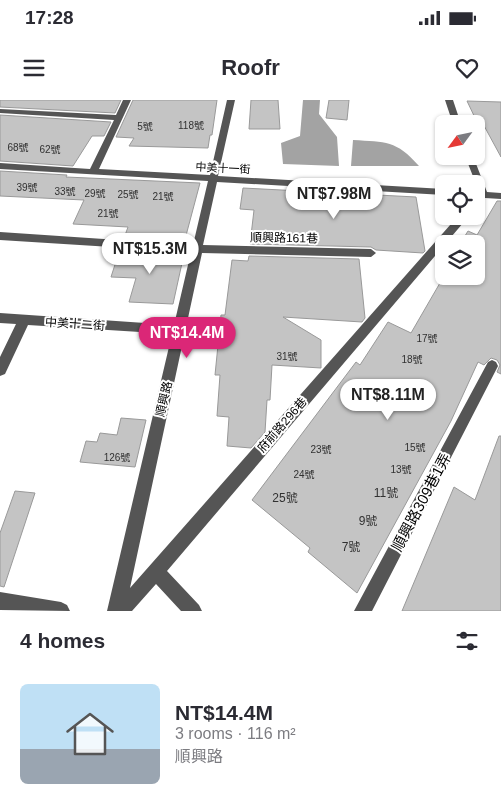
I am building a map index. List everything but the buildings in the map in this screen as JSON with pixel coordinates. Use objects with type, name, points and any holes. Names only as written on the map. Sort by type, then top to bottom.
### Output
[{"type":"street","points":[[93,172],[127,100]]},
{"type":"street","name":"順興路","points":[[116,611],[231,100]]},
{"type":"street","points":[[449,100],[454,115]]},
{"type":"street","points":[[0,111],[119,118]]},
{"type":"street","name":"中美十一街","points":[[0,166],[435,191]]},
{"type":"street","points":[[485,197],[501,196]]},
{"type":"street","name":"府前路296巷","points":[[121,611],[456,225]]},
{"type":"street","name":"順興路161巷","points":[[0,236],[198,249],[371,253]]},
{"type":"street","name":"中美十二街","points":[[0,318],[179,330]]},
{"type":"street","points":[[0,370],[24,320]]},
{"type":"street","name":"順興路309巷1弄","points":[[364,611],[492,366]]},
{"type":"street","points":[[155,571],[193,611]]},
{"type":"street","points":[[0,601],[61,611]]},
{"type":"shaded area","points":[[303,100],[320,100],[319,114],[337,137],[339,166],[283,164],[281,143],[300,136]]},
{"type":"shaded area","points":[[353,140],[390,144],[404,151],[419,166],[351,166]]}]
